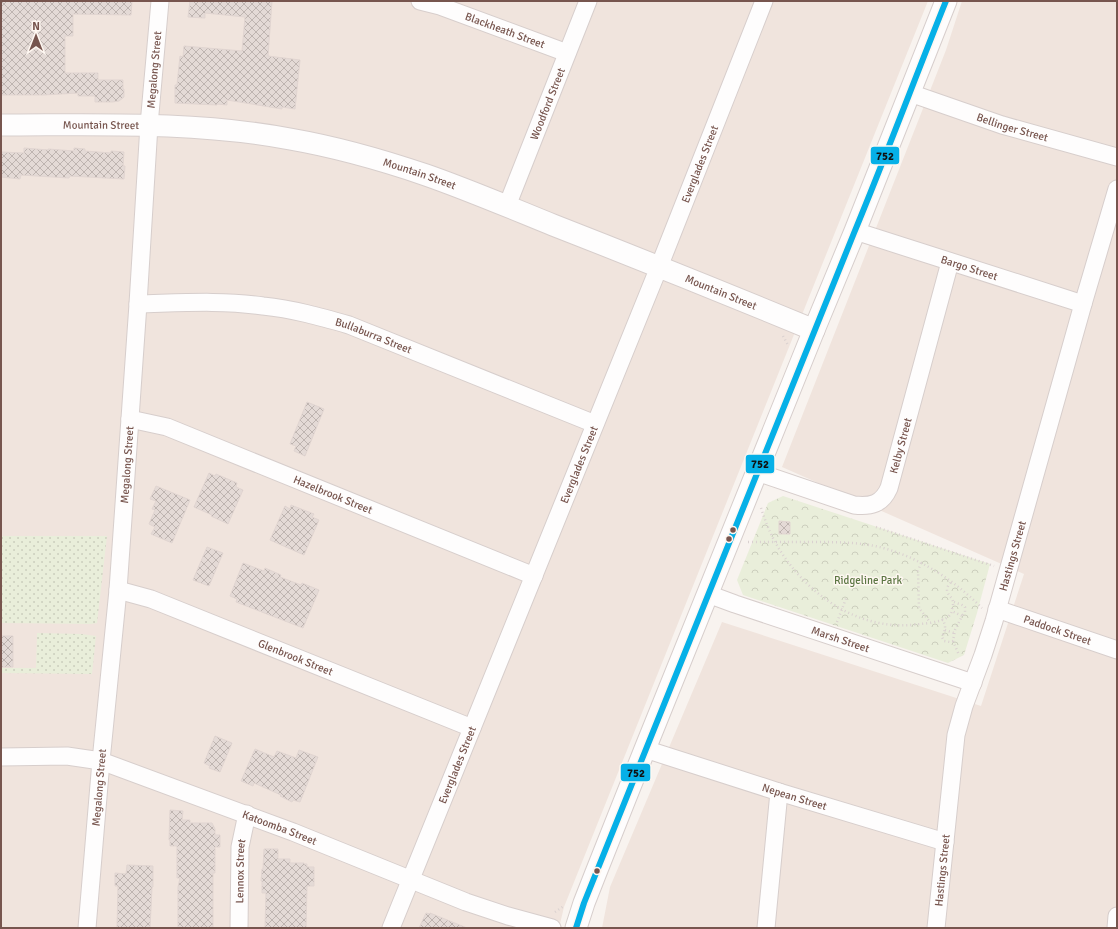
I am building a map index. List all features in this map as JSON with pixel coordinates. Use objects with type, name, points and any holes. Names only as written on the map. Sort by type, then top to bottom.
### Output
[{"type":"street","name":"Megalong Street","points":[[87,928],[101,761],[118,590],[149,125],[160,1]]},
{"type":"street","name":"Blackheath Street","points":[[420,1],[440,6],[567,53]]},
{"type":"street","name":"Woodford Street","points":[[507,206],[588,1]]},
{"type":"street","name":"Everglades Street","points":[[392,928],[659,267],[764,1]]},
{"type":"street","points":[[576,928],[592,882],[645,749],[855,231],[946,1]]},
{"type":"street","name":"Bellinger Street","points":[[910,93],[1002,125],[1117,157]]},
{"type":"street","name":"Mountain Street","points":[[1,125],[149,125],[196,127],[240,131],[335,148],[426,175],[507,206],[814,330]]},
{"type":"street","name":"Hastings Street","points":[[936,928],[956,735],[964,706],[996,615],[1083,304],[1117,189]]},
{"type":"street","name":"Bargo Street","points":[[855,231],[1083,304]]},
{"type":"street","name":"Kelby Street","points":[[757,472],[854,505],[868,506],[884,498],[889,488],[950,262]]},
{"type":"street","name":"Bullaburra Street","points":[[138,304],[238,303],[290,310],[318,316],[349,325],[595,424]]},
{"type":"street","name":"Hazelbrook Street","points":[[130,419],[167,428],[534,576]]},
{"type":"street","name":"Glenbrook Street","points":[[118,590],[151,599],[472,728]]},
{"type":"street","name":"Marsh Street","points":[[708,594],[973,683]]},
{"type":"street","name":"Paddock Street","points":[[996,615],[1117,650]]},
{"type":"street","name":"Nepean Street","points":[[645,749],[779,792],[945,842]]},
{"type":"street","name":"Katoomba Street","points":[[1,757],[68,756],[101,761],[294,832],[487,910],[552,928]]},
{"type":"street","points":[[766,928],[779,792]]},
{"type":"street","name":"Lennox Street","points":[[239,928],[240,847],[247,814]]},
{"type":"street","points":[[1116,928],[1117,916]]},
{"type":"path","points":[[761,508],[775,542],[785,558],[802,579],[818,594],[842,610],[866,620],[907,625],[942,620],[950,615],[954,602]]},
{"type":"path","points":[[876,527],[994,566]]},
{"type":"path","points":[[729,542],[854,543],[875,546],[897,552],[921,563],[951,582],[996,615]]},
{"type":"path","points":[[921,563],[918,571],[918,608],[930,622]]},
{"type":"path","points":[[951,582],[947,590],[954,602],[964,607],[965,612],[954,632],[953,641],[959,655]]},
{"type":"path","points":[[839,617],[847,596]]},
{"type":"path","points":[[952,611],[962,616]]},
{"type":"path","points":[[942,620],[945,624],[945,630],[942,638],[944,641],[953,641]]},
{"type":"path","points":[[945,630],[954,632]]},
{"type":"shaded area","points":[[1,1],[928,1],[564,907],[559,928],[1,928]]},
{"type":"shaded area","points":[[962,1],[1117,1],[1117,928],[602,928],[610,887],[722,622],[981,706],[1024,574],[782,467],[946,50]]},
{"type":"green space","name":"Ridgeline Park","points":[[783,496],[990,564],[964,655],[948,663],[743,595],[737,580],[768,503]]},
{"type":"green space","points":[[1,536],[107,536],[97,623],[1,623]]},
{"type":"green space","points":[[37,633],[81,634],[96,636],[92,674],[1,673],[1,668],[36,668]]},
{"type":"building","points":[[1,1],[132,1],[131,15],[73,14],[73,36],[65,36],[65,73],[98,73],[98,80],[123,80],[124,97],[119,101],[95,102],[95,96],[78,96],[78,93],[1,95]]},
{"type":"building","points":[[190,1],[272,1],[268,56],[300,60],[295,109],[282,107],[282,109],[227,100],[227,105],[175,103],[175,85],[177,85],[180,56],[183,57],[184,46],[242,51],[245,17],[205,13],[205,18],[188,17]]},
{"type":"building","points":[[24,148],[74,151],[74,148],[85,149],[85,151],[111,153],[111,151],[124,152],[124,179],[21,175],[20,179],[1,177],[1,152],[24,153]]},
{"type":"building","points":[[307,402],[324,409],[305,456],[294,451],[296,446],[290,444]]},
{"type":"building","points":[[209,473],[215,476],[216,474],[237,483],[236,487],[243,490],[228,524],[194,507]]},
{"type":"building","points":[[156,486],[190,500],[172,543],[151,534],[155,527],[149,524],[155,510],[152,509],[156,501],[150,499]]},
{"type":"building","points":[[291,505],[314,514],[312,517],[319,520],[304,555],[270,540],[285,506],[290,509]]},
{"type":"building","points":[[779,521],[790,522],[790,534],[779,534]]},
{"type":"building","points":[[207,547],[223,553],[209,586],[193,580]]},
{"type":"building","points":[[243,563],[264,571],[265,568],[281,575],[280,577],[301,585],[302,583],[319,590],[303,628],[236,602],[237,599],[230,596]]},
{"type":"building","points":[[1,636],[13,636],[13,667],[1,667]]},
{"type":"building","points":[[215,736],[232,743],[220,772],[209,768],[210,766],[204,763]]},
{"type":"building","points":[[255,749],[274,757],[277,751],[296,758],[299,750],[318,757],[300,802],[293,800],[292,802],[280,796],[281,795],[254,783],[253,786],[241,781]]},
{"type":"building","points":[[170,810],[183,811],[182,820],[190,820],[190,823],[212,823],[215,829],[215,835],[220,835],[220,847],[215,847],[215,873],[213,873],[213,928],[178,928],[178,887],[180,878],[177,878],[177,846],[170,846],[169,840]]},
{"type":"building","points":[[264,849],[278,849],[278,859],[290,859],[290,863],[304,863],[307,864],[307,867],[314,867],[314,886],[307,886],[306,928],[265,928],[266,893],[262,893],[261,881]]},
{"type":"building","points":[[127,865],[153,866],[150,928],[117,928],[118,886],[115,886],[115,873],[126,874]]},
{"type":"building","points":[[426,913],[430,913],[467,928],[419,928]]},
{"type":"transit line","name":"752","points":[[576,928],[584,903],[651,735],[866,204],[946,1]]}]
